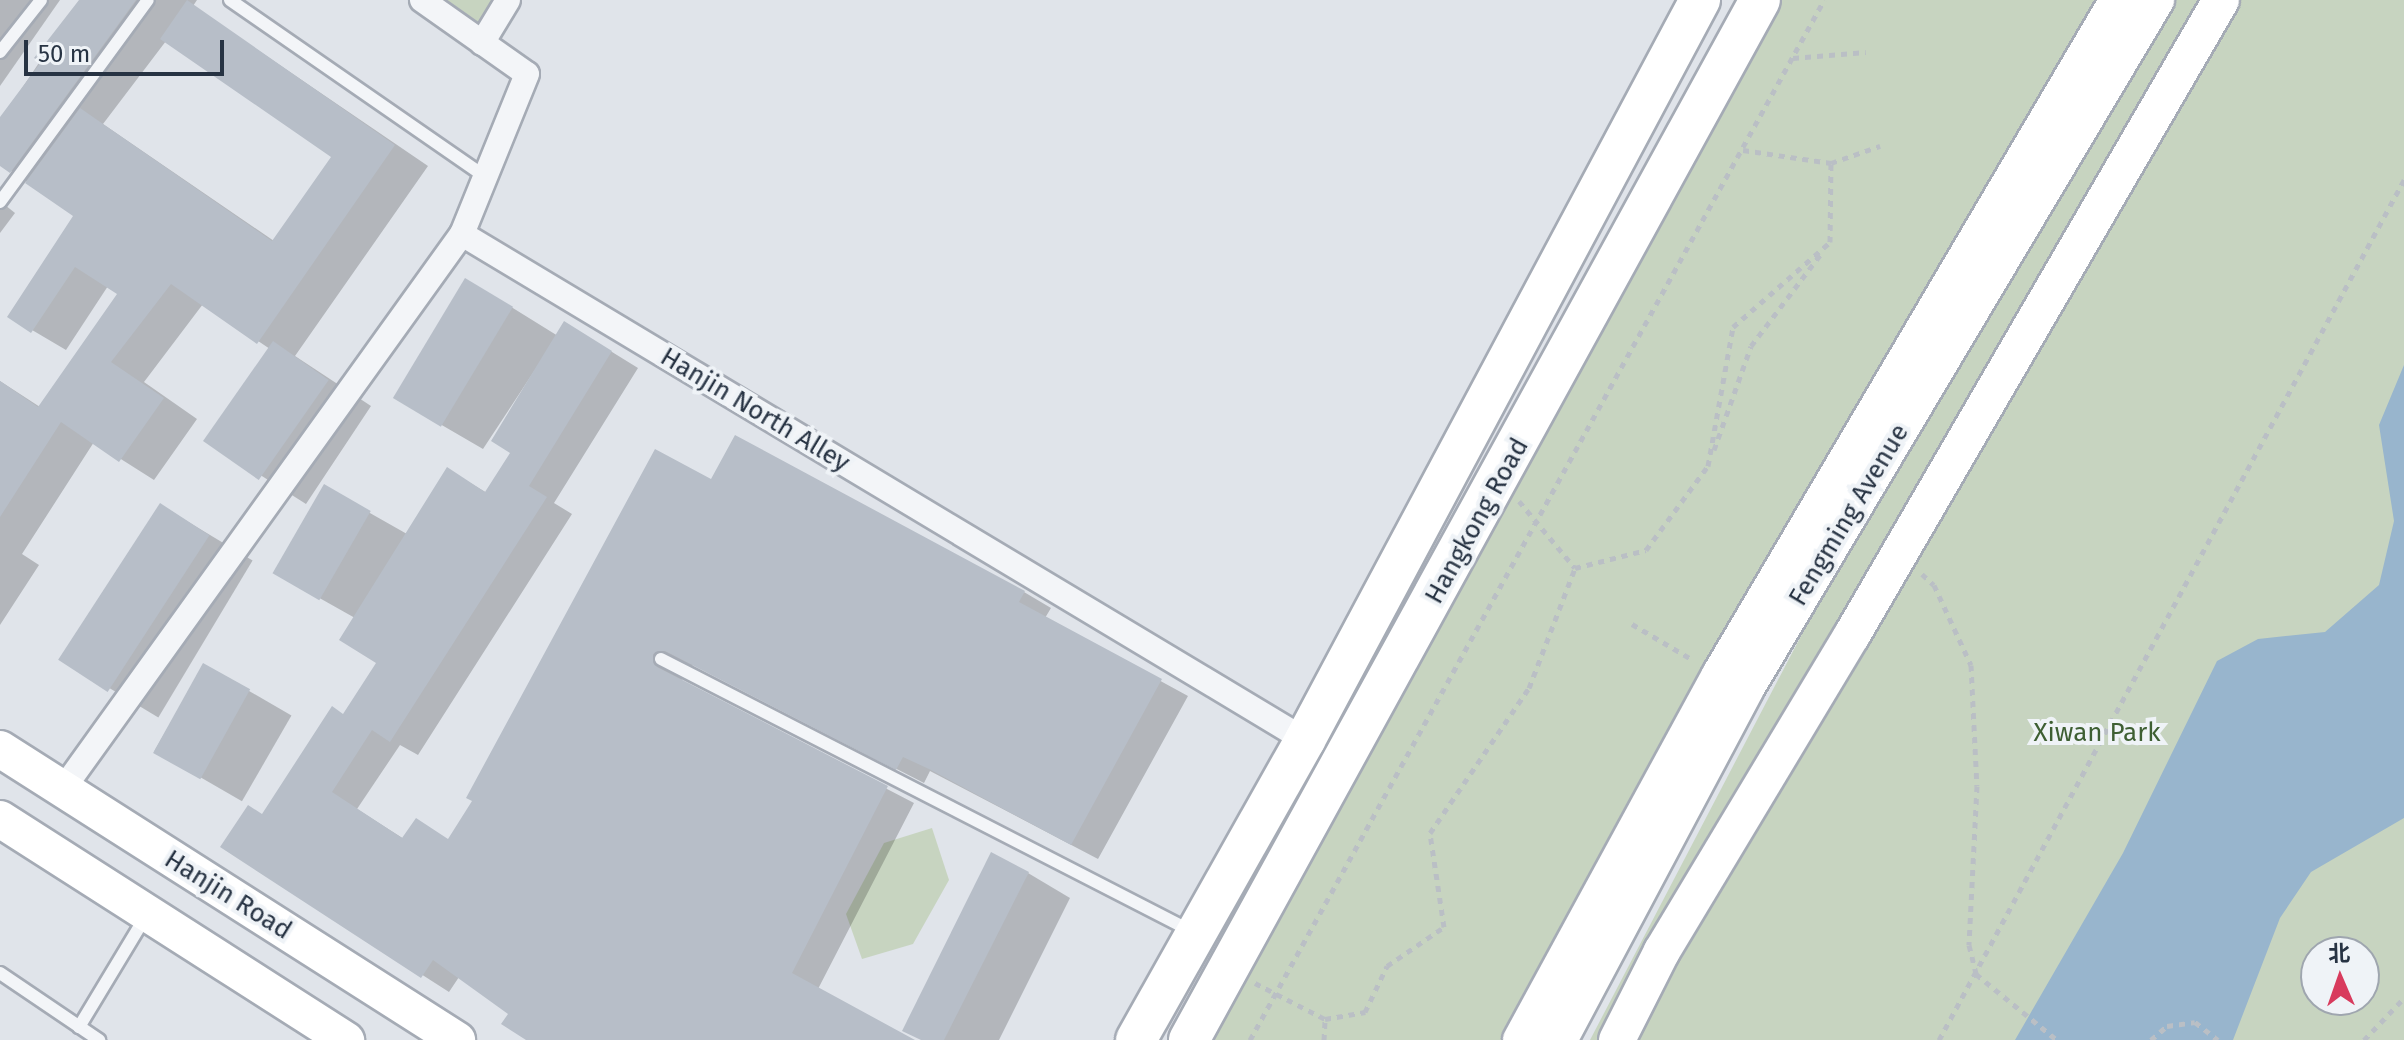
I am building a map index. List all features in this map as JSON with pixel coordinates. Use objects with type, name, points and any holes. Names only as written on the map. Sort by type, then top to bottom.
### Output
[{"type":"main road","name":"Hangkong Road","points":[[1136,1040],[1305,740],[1700,0]]},
{"type":"main road","name":"Hangkong Road","points":[[1189,1040],[1500,479],[1760,0]]},
{"type":"main road","name":"Fengming Avenue","points":[[1521,1040],[1720,675],[2118,0]]},
{"type":"main road","name":"Fengming Avenue","points":[[1559,1040],[1746,688],[2156,0]]},
{"type":"main road","points":[[1617,1040],[1662,951],[1900,553],[2221,0]]},
{"type":"main road","name":"Hanjin Road","points":[[0,749],[457,1040]]},
{"type":"main road","points":[[0,819],[346,1040]]},
{"type":"street","points":[[63,789],[462,234],[527,74],[422,0]]},
{"type":"street","points":[[482,43],[508,0]]},
{"type":"street","name":"Hanjin North Alley","points":[[462,234],[1305,740]]},
{"type":"lane","points":[[0,52],[41,0]]},
{"type":"lane","points":[[0,202],[148,0]]},
{"type":"lane","points":[[230,0],[486,177]]},
{"type":"lane","points":[[661,659],[1196,933]]},
{"type":"lane","points":[[79,1027],[147,913]]},
{"type":"lane","points":[[0,973],[99,1040]]},
{"type":"path","points":[[1250,1040],[1538,524],[1824,0]]},
{"type":"path","points":[[1793,58],[1866,52]]},
{"type":"path","points":[[1743,150],[1831,163],[1880,146]]},
{"type":"path","points":[[1575,568],[1646,550],[1708,466],[1751,346],[1830,242],[1831,163]]},
{"type":"path","points":[[1939,1040],[2404,180]]},
{"type":"path","points":[[1708,466],[1733,327],[1830,242]]},
{"type":"path","points":[[1500,479],[1575,568]]},
{"type":"path","points":[[1900,553],[1934,585],[1971,665],[1977,786],[1969,945],[1976,974],[2057,1040]]},
{"type":"path","points":[[1229,969],[1325,1019],[1365,1012],[1387,966],[1444,927],[1430,833],[1529,688],[1575,568]]},
{"type":"path","points":[[1632,624],[1720,675]]},
{"type":"path","points":[[2364,1040],[2404,998]]},
{"type":"path","points":[[1324,1040],[1325,1019]]},
{"type":"path","points":[[2151,1040],[2167,1026],[2195,1022],[2218,1040]]},
{"type":"green space","points":[[441,0],[499,0],[482,29]]},
{"type":"green space","points":[[1757,0],[2118,0],[1521,1040],[1187,1040]]},
{"type":"green space","name":"Xiwan Park","points":[[2133,0],[2404,0],[2404,1040],[1590,1040]]},
{"type":"green space","points":[[932,828],[949,880],[913,944],[862,959],[846,914],[884,843]]},
{"type":"water","points":[[2404,365],[2404,818],[2311,872],[2280,918],[2233,1040],[2015,1040],[2123,853],[2217,661],[2258,639],[2325,632],[2379,585],[2394,521],[2379,425]]},
{"type":"building","points":[[79,0],[136,0],[10,173],[0,166],[0,117],[41,62],[34,58]]},
{"type":"building","points":[[187,0],[395,145],[257,344],[171,284],[111,362],[164,398],[119,462],[61,422],[0,517],[0,381],[38,407],[117,294],[75,267],[31,333],[7,317],[73,216],[25,183],[80,108],[272,241],[331,157],[160,39]]},
{"type":"building","points":[[465,278],[513,307],[441,427],[393,398]]},
{"type":"building","points":[[564,321],[612,351],[529,486],[547,497],[390,742],[372,730],[332,792],[402,838],[416,818],[448,839],[472,801],[466,798],[655,449],[711,479],[735,435],[1025,591],[1019,602],[1162,679],[1071,845],[903,757],[896,770],[665,651],[653,654],[657,667],[888,786],[792,973],[915,1040],[526,1040],[501,1024],[508,1014],[433,960],[421,978],[220,847],[248,805],[262,814],[332,706],[343,714],[376,663],[339,640],[447,467],[485,492],[510,453],[491,441]]},
{"type":"building","points":[[273,341],[329,380],[259,480],[203,441]]},
{"type":"building","points":[[324,484],[371,511],[319,600],[273,573]]},
{"type":"building","points":[[160,503],[209,535],[108,692],[58,660]]},
{"type":"building","points":[[203,663],[250,689],[200,779],[153,753]]},
{"type":"building","points":[[991,852],[1029,872],[944,1040],[921,1040],[902,1031]]}]
